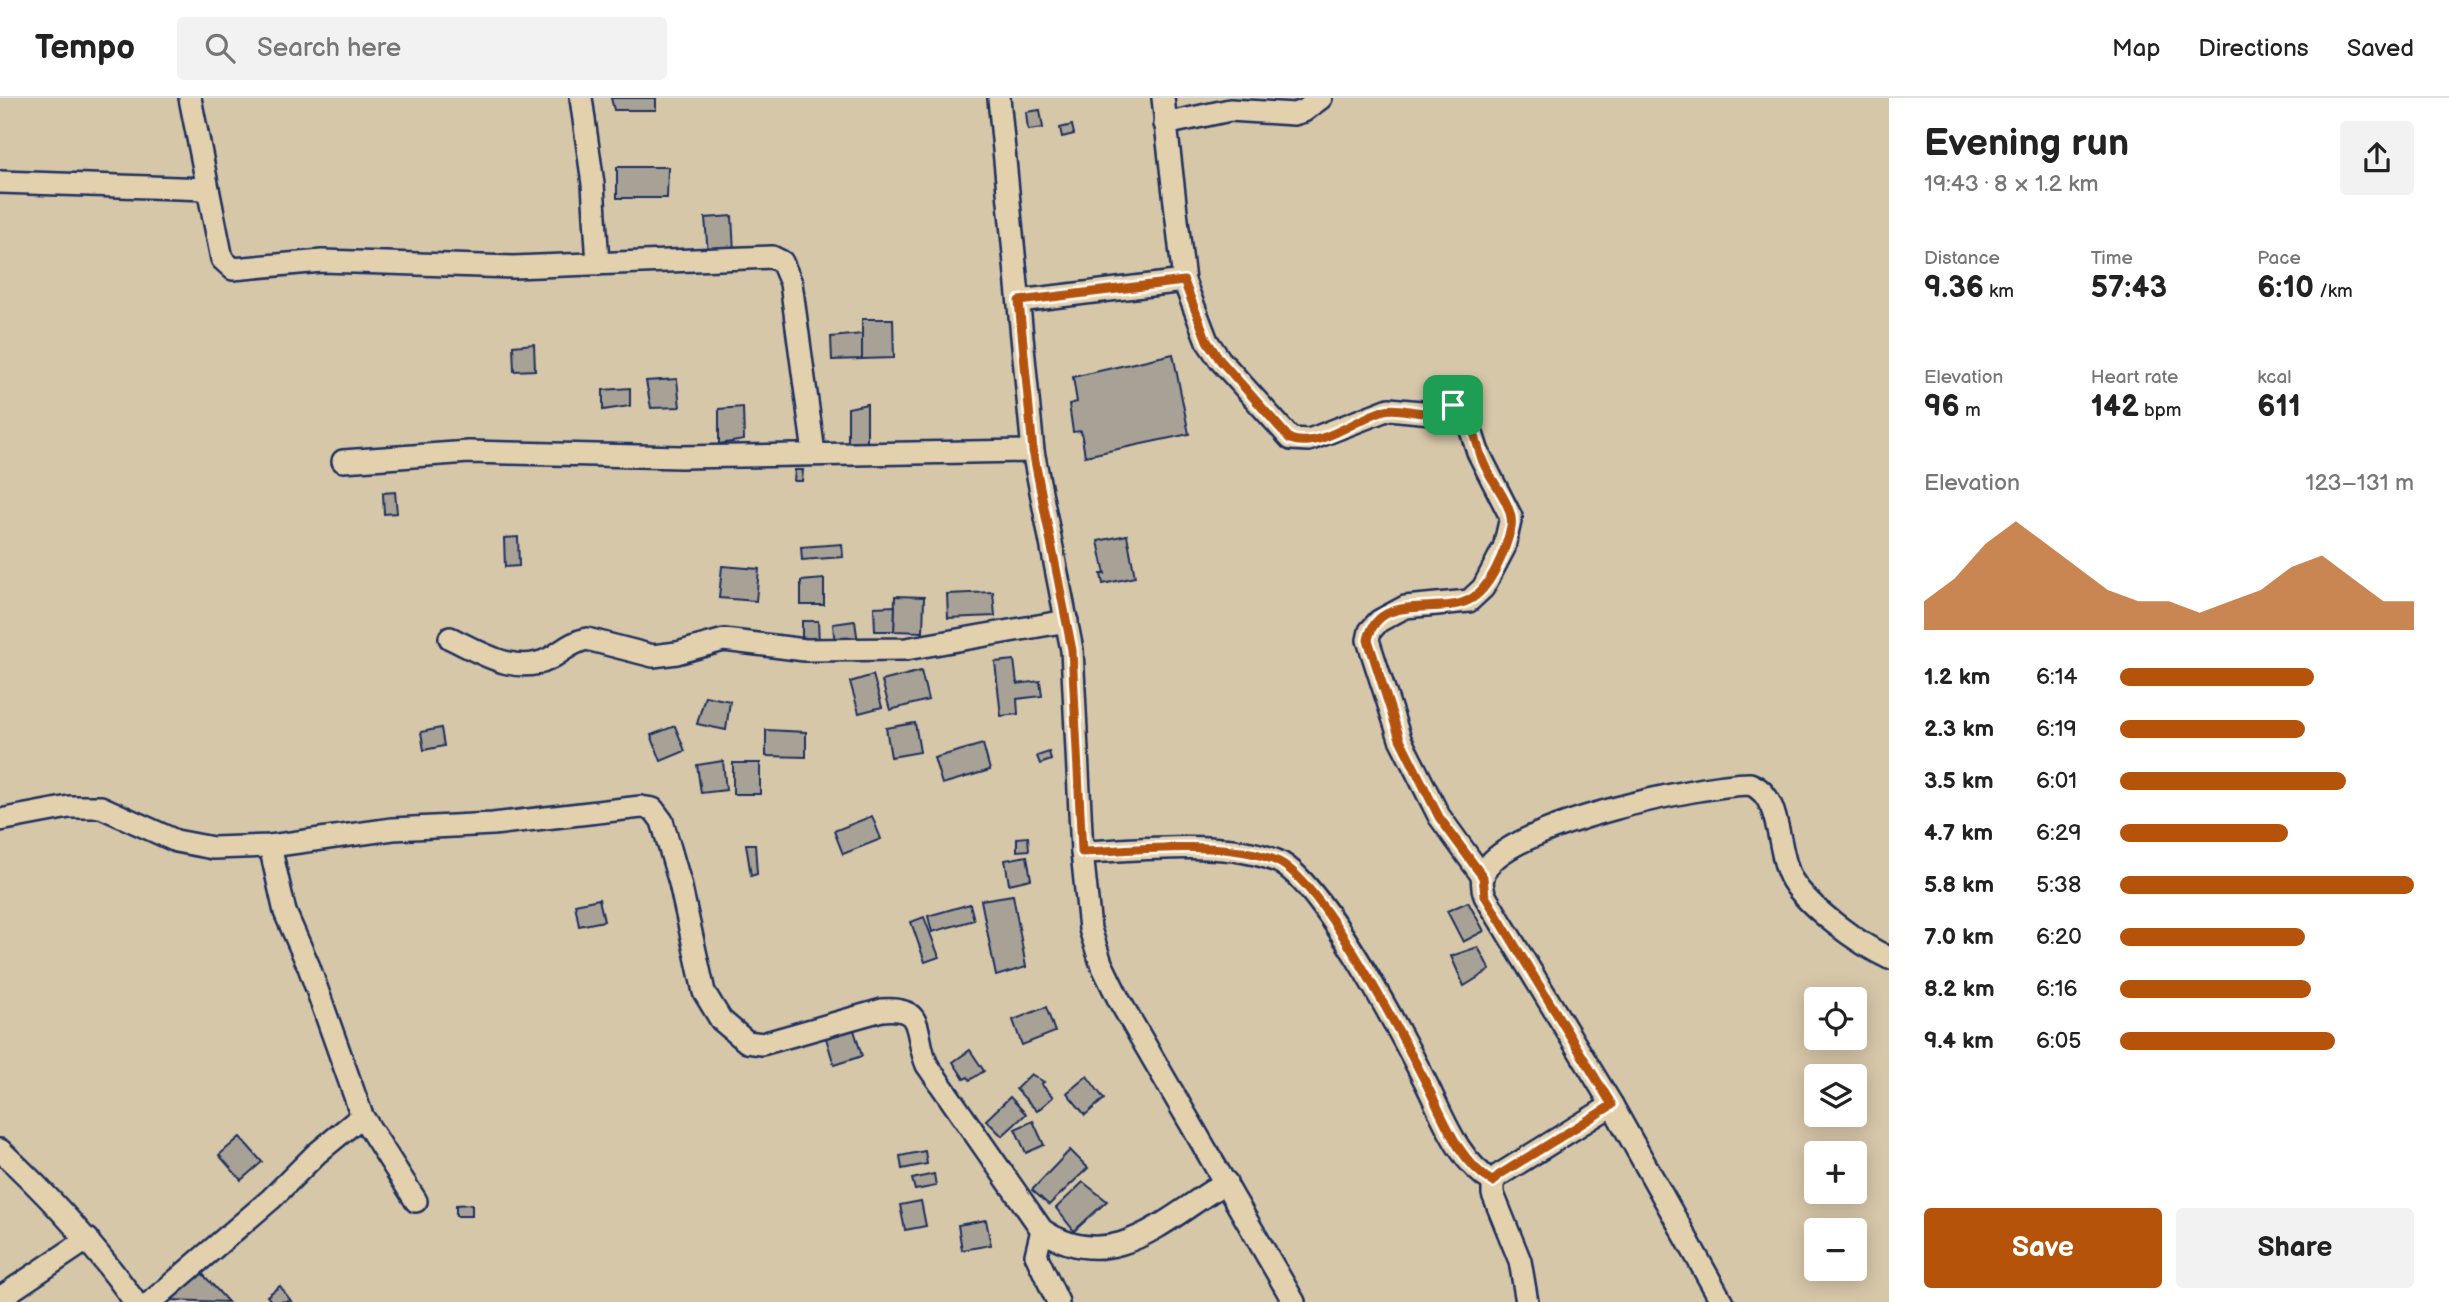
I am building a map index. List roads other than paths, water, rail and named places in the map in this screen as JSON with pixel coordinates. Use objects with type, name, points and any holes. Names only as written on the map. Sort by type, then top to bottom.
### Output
[{"type":"street","points":[[190,98],[222,259],[233,269],[322,261],[513,267],[772,257],[782,262],[791,283],[814,453]]},
{"type":"street","points":[[581,98],[593,184],[598,264]]},
{"type":"street","points":[[999,98],[1033,451],[1072,650],[1082,852],[1090,929],[1101,963],[1119,1000],[1294,1302]]},
{"type":"street","points":[[1164,98],[1184,281],[1207,341],[1220,360],[1290,439],[1309,440],[1389,409],[1431,413],[1453,405],[1465,412],[1478,452],[1511,517],[1504,548],[1483,588],[1469,601],[1405,607],[1379,621],[1370,631],[1368,640],[1400,739],[1439,817],[1483,877],[1485,896],[1612,1105],[1722,1302]]},
{"type":"street","points":[[1165,124],[1230,110],[1294,114],[1304,111],[1321,98]]},
{"type":"street","points":[[0,183],[208,189]]},
{"type":"street","points":[[1019,301],[1184,281]]},
{"type":"street","points":[[343,461],[469,452],[681,457],[1033,451]]},
{"type":"street","points":[[450,638],[505,663],[525,665],[549,659],[576,641],[587,639],[653,656],[677,653],[724,640],[805,650],[906,649],[1067,621]]},
{"type":"street","points":[[1483,877],[1498,856],[1548,828],[1606,810],[1750,784],[1763,792],[1767,800],[1785,865],[1804,897],[1889,958]]},
{"type":"street","points":[[0,820],[69,807],[100,807],[176,841],[199,847],[270,846],[393,829],[493,824],[641,807],[653,809],[662,821],[680,883],[704,992],[721,1020],[754,1045],[882,1010],[901,1008],[909,1011],[915,1017],[918,1045],[927,1065],[1042,1230],[1063,1244],[1080,1249],[1114,1247],[1153,1228],[1226,1182]]},
{"type":"street","points":[[270,846],[285,912],[309,967],[362,1116],[416,1200]]},
{"type":"street","points":[[1082,852],[1198,849],[1245,853],[1279,862],[1295,873],[1310,890],[1357,960],[1411,1054],[1458,1147],[1476,1172],[1493,1182]]},
{"type":"street","points":[[1527,1302],[1520,1261],[1493,1194],[1493,1182],[1499,1175],[1612,1105]]},
{"type":"street","points":[[151,1302],[362,1116]]},
{"type":"street","points":[[0,1150],[88,1240],[135,1302]]},
{"type":"street","points":[[1042,1230],[1036,1255],[1058,1302]]},
{"type":"street","points":[[0,1298],[88,1240]]}]
